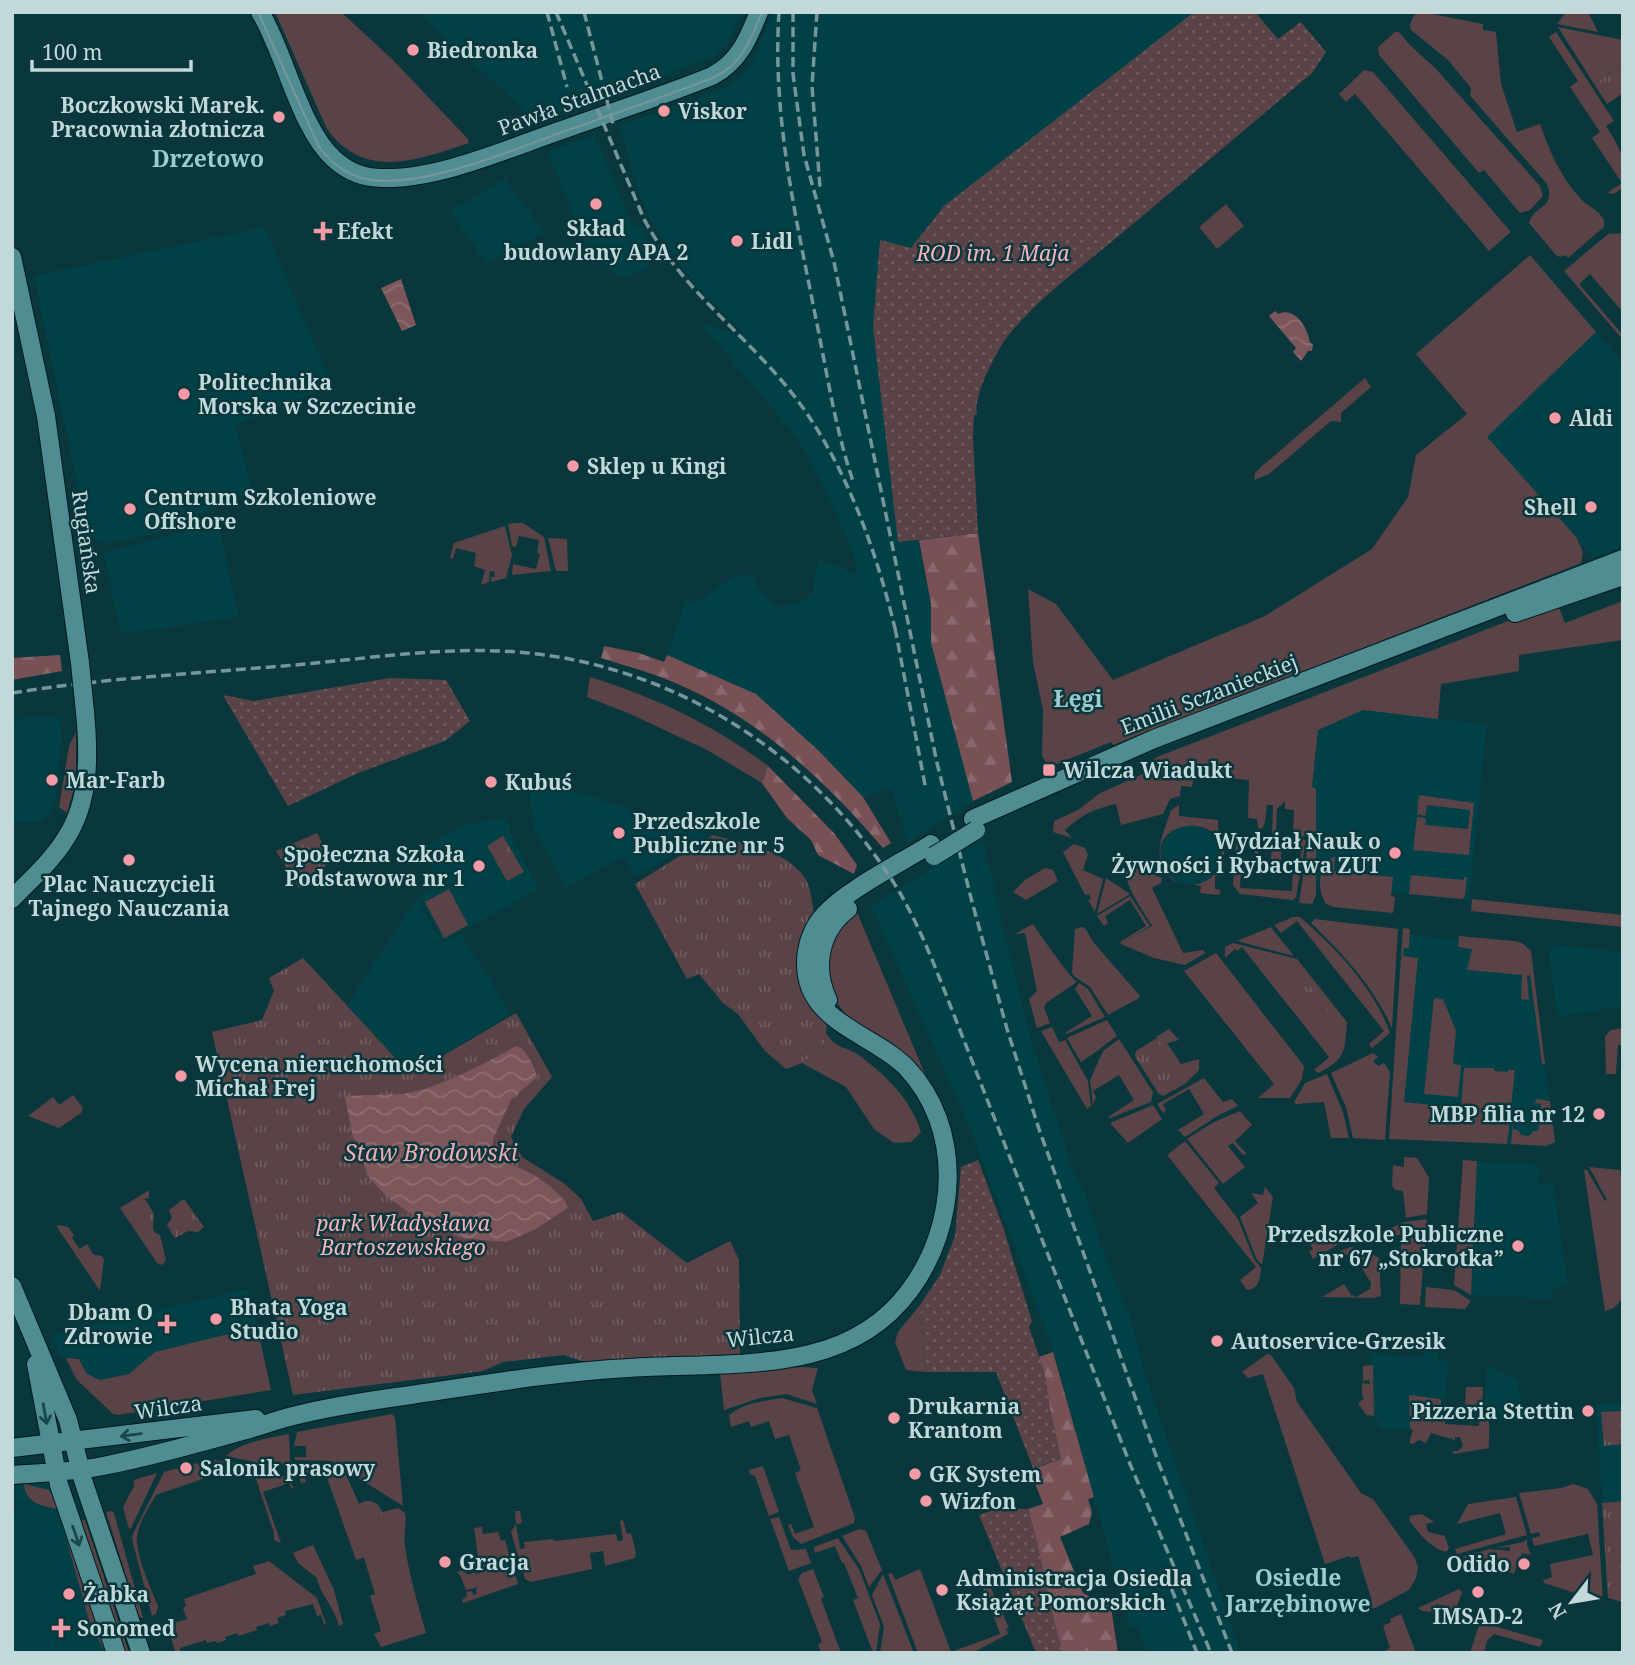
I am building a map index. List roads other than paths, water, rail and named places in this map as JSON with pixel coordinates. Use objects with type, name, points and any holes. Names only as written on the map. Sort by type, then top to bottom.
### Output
[{"type":"street","name":"Pawła Stalmacha","points":[[260,12],[322,148],[350,170],[380,178],[422,174],[489,155],[712,76],[726,68],[739,55],[759,12]]},
{"type":"street","name":"Rugiańska","points":[[12,257],[46,416],[80,663],[88,754],[86,780],[69,834],[12,899]]},
{"type":"street","name":"Emilii Sczanieckiej","points":[[837,910],[974,825],[1154,739],[1623,559]]},
{"type":"street","name":"Emilii Sczanieckiej","points":[[974,825],[1158,750],[1505,617],[1623,576]]},
{"type":"street","name":"Wilcza","points":[[12,1448],[291,1416],[391,1398],[591,1370],[790,1358],[834,1347],[878,1324],[909,1291],[931,1255],[944,1217],[948,1171],[942,1131],[916,1080],[895,1058],[853,1031],[829,1003],[820,978],[821,953],[837,910]]},
{"type":"street","points":[[12,1286],[65,1409],[80,1469],[141,1653]]},
{"type":"street","points":[[32,1336],[56,1471],[116,1653]]},
{"type":"street","name":"Wilcza","points":[[12,1475],[103,1466],[291,1416]]},
{"type":"water","points":[[401,279],[416,325],[402,331],[381,288]]},
{"type":"water","points":[[1275,311],[1278,314],[1284,312],[1295,316],[1307,331],[1310,343],[1313,344],[1312,351],[1308,351],[1301,361],[1293,352],[1296,348],[1269,316]]},
{"type":"water","name":"Staw Brodowski","points":[[516,1046],[526,1054],[537,1077],[511,1100],[493,1139],[493,1147],[502,1160],[534,1175],[551,1187],[568,1208],[534,1230],[506,1242],[462,1238],[426,1224],[387,1197],[367,1175],[359,1143],[353,1138],[345,1096],[399,1094],[427,1088],[475,1068]]},
{"type":"tram line","points":[[258,12],[319,147],[335,164],[349,173],[372,180],[394,181],[471,165],[715,77],[739,58],[762,12]]},
{"type":"railway","points":[[547,12],[567,87]]},
{"type":"railway","points":[[556,12],[644,219],[658,242],[690,284],[782,381],[822,437],[839,469],[867,536],[897,637]]},
{"type":"railway","points":[[584,12],[613,124]]},
{"type":"railway","points":[[779,12],[779,90],[787,167],[832,400],[853,481]]},
{"type":"railway","points":[[793,12],[793,74],[804,155],[834,262],[937,763],[971,898],[1007,1029],[1039,1129],[1159,1464],[1232,1653]]},
{"type":"railway","points":[[817,12],[812,86],[820,187]]},
{"type":"railway","points":[[895,628],[926,790]]},
{"type":"railway","points":[[12,693],[118,680],[398,655],[501,651],[562,658],[621,672],[678,694],[731,722],[780,757],[825,797],[866,843],[913,917],[1130,1464],[1211,1653]]},
{"type":"railway","points":[[1166,1575],[1197,1653]]},
{"type":"place","name":"Biedronka","points":[[413,50]]},
{"type":"place","name":"Viskor","points":[[664,111]]},
{"type":"place","name":"Boczkowski Marek. Pracownia złotnicza","points":[[279,117]]},
{"type":"place","name":"Skład budowlany APA 2","points":[[596,204]]},
{"type":"place","name":"Efekt","points":[[323,231]]},
{"type":"place","name":"Lidl","points":[[737,241]]},
{"type":"place","name":"Politechnika Morska w Szczecinie","points":[[184,394]]},
{"type":"place","name":"Aldi","points":[[1555,418]]},
{"type":"place","name":"Sklep u Kingi","points":[[573,466]]},
{"type":"place","name":"Shell","points":[[1591,507]]},
{"type":"place","name":"Centrum Szkoleniowe Offshore","points":[[130,509]]},
{"type":"place","name":"Wilcza Wiadukt","points":[[1049,770]]},
{"type":"place","name":"Mar-Farb","points":[[52,780]]},
{"type":"place","name":"Kubuś","points":[[491,782]]},
{"type":"place","name":"Przedszkole Publiczne nr 5","points":[[619,833]]},
{"type":"place","name":"Wydział Nauk o Żywności i Rybactwa ZUT","points":[[1395,853]]},
{"type":"place","name":"Plac Nauczycieli Tajnego Nauczania","points":[[129,860]]},
{"type":"place","name":"Społeczna Szkoła Podstawowa nr 1","points":[[479,866]]},
{"type":"place","name":"Wycena nieruchomości Michał Frej","points":[[181,1076]]},
{"type":"place","name":"MBP filia nr 12","points":[[1599,1114]]},
{"type":"place","name":"Przedszkole Publiczne nr 67 „Stokrotka”","points":[[1518,1246]]},
{"type":"place","name":"Bhata Yoga Studio","points":[[216,1319]]},
{"type":"place","name":"Dbam O Zdrowie","points":[[167,1324]]},
{"type":"place","name":"Autoservice-Grzesik","points":[[1217,1341]]},
{"type":"place","name":"Pizzeria Stettin","points":[[1588,1411]]},
{"type":"place","name":"Drukarnia Krantom","points":[[894,1418]]},
{"type":"place","name":"Salonik prasowy","points":[[186,1468]]},
{"type":"place","name":"GK System","points":[[915,1474]]},
{"type":"place","name":"Wizfon","points":[[926,1501]]},
{"type":"place","name":"Gracja","points":[[445,1562]]},
{"type":"place","name":"Odido","points":[[1524,1564]]},
{"type":"place","name":"Administracja Osiedla Książąt Pomorskich","points":[[942,1590]]},
{"type":"place","name":"IMSAD-2","points":[[1478,1592]]},
{"type":"place","name":"Żabka","points":[[69,1594]]},
{"type":"place","name":"Sonomed","points":[[61,1628]]},
{"type":"district","name":"Drzetowo","points":[[208,158]]},
{"type":"district","name":"Łęgi","points":[[1078,698]]},
{"type":"district","name":"Osiedle Jarzębinowe","points":[[1298,1590]]},
{"type":"park label","name":"ROD im. 1 Maja","points":[[993,253]]},
{"type":"park label","name":"park Władysława Bartoszewskiego","points":[[403,1235]]}]
